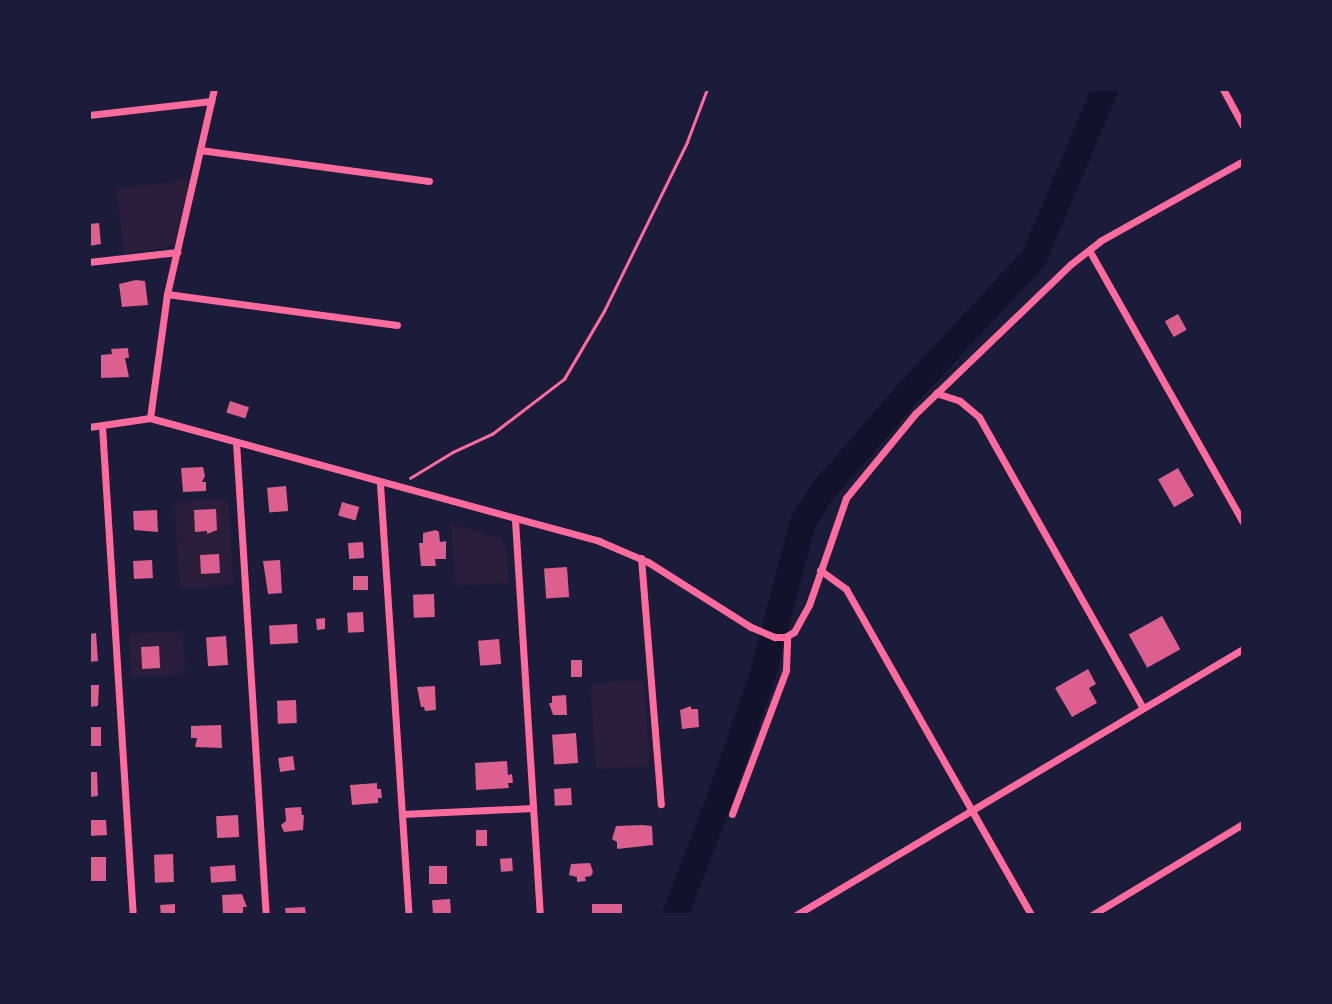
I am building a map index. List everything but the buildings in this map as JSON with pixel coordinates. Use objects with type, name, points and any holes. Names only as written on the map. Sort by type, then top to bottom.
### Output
[{"type":"street","points":[[150,418],[167,294],[214,89]]},
{"type":"street","points":[[1223,89],[1243,126]]},
{"type":"street","points":[[89,115],[211,102]]},
{"type":"street","points":[[200,150],[429,181]]},
{"type":"street","points":[[732,814],[786,670],[788,636],[801,622],[842,505],[854,485],[936,393],[1089,250],[1243,161]]},
{"type":"street","points":[[1089,250],[1243,522]]},
{"type":"street","points":[[89,262],[177,252]]},
{"type":"street","points":[[167,294],[397,325]]},
{"type":"street","points":[[936,393],[960,401],[979,417],[1143,708]]},
{"type":"street","points":[[89,427],[150,418],[380,484],[398,484],[514,520],[599,541],[641,558],[766,634],[775,637],[788,636]]},
{"type":"street","points":[[102,426],[133,915]]},
{"type":"street","points":[[236,442],[266,915]]},
{"type":"street","points":[[380,484],[409,915]]},
{"type":"street","points":[[514,520],[540,915]]},
{"type":"street","points":[[641,558],[661,804]]},
{"type":"street","points":[[820,570],[846,589],[1031,915]]},
{"type":"street","points":[[796,915],[1243,649]]},
{"type":"street","points":[[402,814],[533,808]]},
{"type":"street","points":[[1092,915],[1243,824]]},
{"type":"path","points":[[398,484],[453,452],[492,434],[564,379],[604,311],[687,142],[707,89]]},
{"type":"shaded area","points":[[190,180],[175,242],[166,248],[124,253],[116,188]]},
{"type":"shaded area","points":[[228,499],[234,585],[180,589],[174,503]]},
{"type":"shaded area","points":[[451,524],[500,538],[506,547],[509,583],[455,586]]},
{"type":"shaded area","points":[[183,631],[185,674],[131,677],[129,634]]},
{"type":"shaded area","points":[[644,680],[650,766],[596,770],[590,684]]},
{"type":"waterway","points":[[675,915],[716,809],[763,674],[802,525],[822,492],[909,392],[1034,258],[1105,89]]}]
